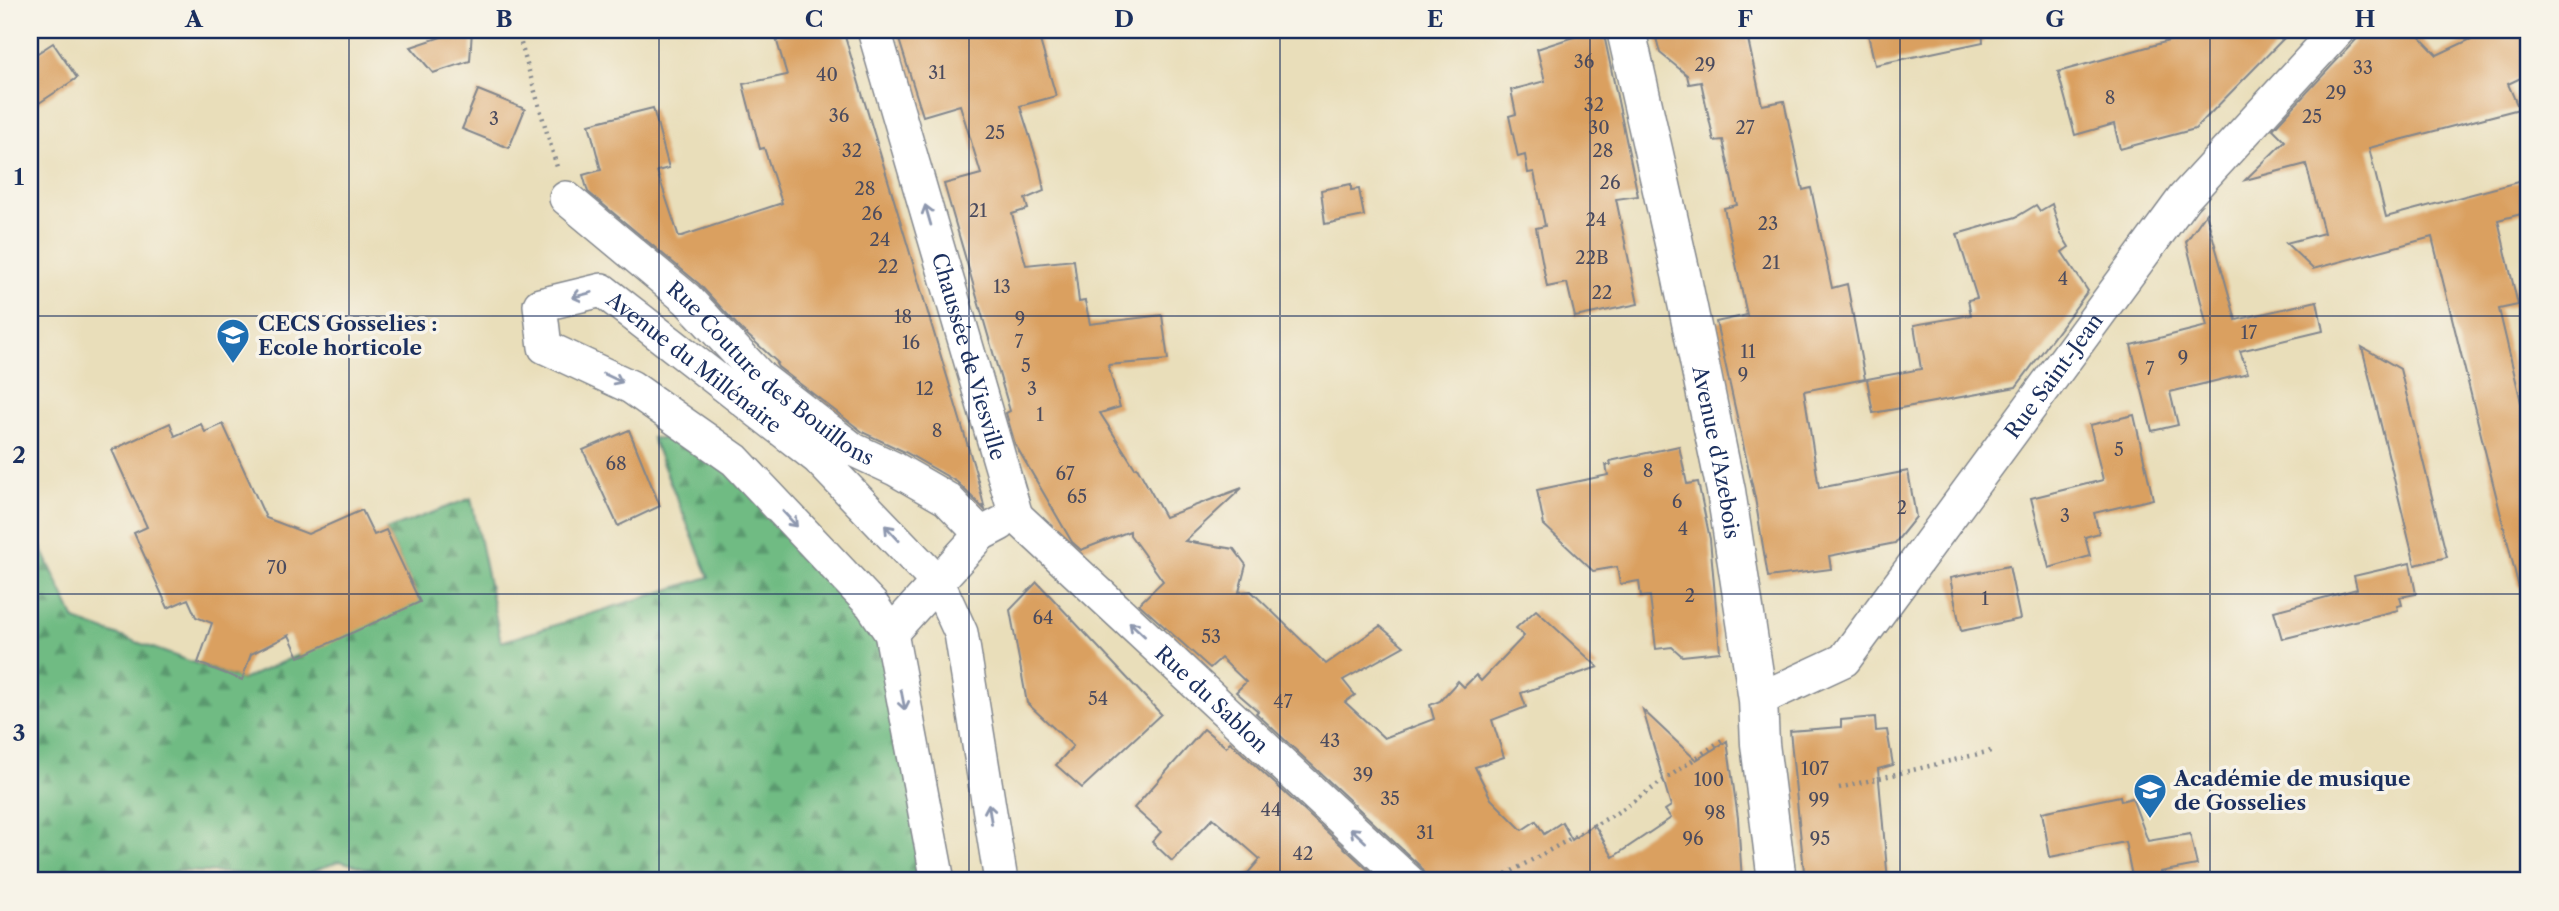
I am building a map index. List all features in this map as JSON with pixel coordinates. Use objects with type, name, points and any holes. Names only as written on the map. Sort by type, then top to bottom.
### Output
[{"type":"street","name":"Chaussée de Viesville","points":[[874,30],[1016,516]]},
{"type":"street","name":"Avenue d'Azebois","points":[[1626,30],[1723,477],[1758,708],[1777,881]]},
{"type":"street","name":"Rue Saint-Jean","points":[[1758,708],[1844,660],[2183,198],[2338,30]]},
{"type":"street","name":"Rue Couture des Bouillons","points":[[566,198],[687,299],[762,379],[854,450],[895,469],[947,499],[981,534]]},
{"type":"street","name":"Avenue du Millénaire","points":[[938,881],[891,633],[872,605],[734,460],[631,387],[545,347],[540,305],[602,290],[818,458],[938,583],[961,633],[1001,881]]},
{"type":"street","points":[[891,633],[981,534],[1016,516]]},
{"type":"street","name":"Rue du Sablon","points":[[1016,516],[1408,881]]},
{"type":"path","points":[[517,30],[566,198]]},
{"type":"path","points":[[1494,881],[1615,814],[1758,708]]},
{"type":"path","points":[[1839,788],[1995,750]]},
{"type":"green space","points":[[652,438],[708,441],[883,621],[928,881],[509,881],[497,876],[475,881],[412,881],[340,861],[289,880],[232,873],[178,871],[133,881],[30,881],[30,524],[75,620],[242,680],[419,601],[386,530],[471,498],[501,642],[709,577]]},
{"type":"building","points":[[462,30],[472,30],[470,61],[433,73],[411,47]]},
{"type":"building","points":[[794,30],[843,30],[985,510],[957,482],[905,452],[864,433],[778,367],[778,363],[742,330],[699,284],[588,192],[583,175],[601,170],[589,124],[653,108],[669,168],[657,171],[679,237],[782,203],[764,148],[760,149],[743,84],[787,75],[775,35]]},
{"type":"building","points":[[896,30],[1037,30],[1056,96],[1020,106],[1040,169],[1044,191],[1025,199],[1028,209],[1012,214],[1026,265],[1074,260],[1079,302],[1085,301],[1090,324],[1162,315],[1168,360],[1108,365],[1120,407],[1100,413],[1135,468],[1137,467],[1165,517],[1242,488],[1185,541],[1234,549],[1246,565],[1239,592],[1251,591],[1326,664],[1380,626],[1404,646],[1343,680],[1355,695],[1345,702],[1384,738],[1434,719],[1430,705],[1440,701],[1458,681],[1464,687],[1476,675],[1481,681],[1524,636],[1516,628],[1536,610],[1598,667],[1521,693],[1526,707],[1492,720],[1504,757],[1475,767],[1491,799],[1522,830],[1536,821],[1544,834],[1562,822],[1572,840],[1594,824],[1613,857],[1671,818],[1665,810],[1671,806],[1643,710],[1696,760],[1727,741],[1738,818],[1742,881],[1427,881],[1421,867],[1236,692],[1246,682],[1221,658],[1210,668],[1139,604],[1163,581],[1130,535],[1130,531],[1081,550],[1072,542],[1015,444],[1006,413],[1010,411],[944,184],[981,174],[960,105],[923,116]]},
{"type":"building","points":[[1595,30],[1603,30],[1638,196],[1616,199],[1638,304],[1575,317],[1567,283],[1547,287],[1536,228],[1545,226],[1534,172],[1528,173],[1525,155],[1518,157],[1509,116],[1516,114],[1511,90],[1545,81],[1537,49]]},
{"type":"building","points":[[1654,30],[1746,30],[1762,105],[1784,101],[1803,190],[1811,188],[1832,288],[1847,284],[1865,379],[1804,391],[1819,488],[1908,471],[1916,517],[1895,543],[1829,556],[1831,569],[1768,577],[1755,498],[1716,322],[1747,315],[1724,208],[1737,205],[1723,140],[1714,141],[1701,82],[1689,84],[1687,75],[1660,53]]},
{"type":"building","points":[[1867,30],[1982,30],[1983,42],[1875,65]]},
{"type":"building","points":[[2208,30],[2292,30],[2195,129],[2120,149],[2114,124],[2075,135],[2058,72]]},
{"type":"building","points":[[2365,30],[2413,30],[2437,55],[2490,30],[2529,30],[2529,74],[2508,84],[2519,109],[2369,148],[2386,217],[2529,179],[2529,212],[2498,220],[2518,305],[2499,309],[2521,402],[2525,400],[2529,417],[2529,587],[2519,588],[2432,237],[2313,269],[2286,243],[2324,233],[2306,164],[2245,180],[2285,141],[2273,129]]},
{"type":"building","points":[[53,43],[77,78],[30,109],[30,58]]},
{"type":"building","points":[[478,90],[525,109],[509,148],[462,129]]},
{"type":"building","points":[[1351,184],[1351,190],[1359,189],[1364,216],[1325,224],[1321,190]]},
{"type":"building","points":[[2052,204],[2061,234],[2069,247],[2062,252],[2088,291],[2016,387],[1873,413],[1867,379],[1921,369],[1914,325],[1971,315],[1968,300],[1977,298],[1957,234],[2016,217],[2036,205],[2040,211]]},
{"type":"building","points":[[2206,213],[2236,320],[2317,301],[2323,331],[2240,351],[2248,373],[2170,392],[2178,425],[2152,431],[2131,345],[2207,326],[2186,242]]},
{"type":"building","points":[[2362,347],[2400,369],[2447,557],[2415,565]]},
{"type":"building","points":[[2134,415],[2153,499],[2094,513],[2099,533],[2085,537],[2090,556],[2049,568],[2031,498],[2103,480],[2090,425]]},
{"type":"building","points":[[170,423],[175,436],[201,424],[205,432],[223,424],[266,518],[308,534],[362,510],[374,535],[386,530],[420,602],[299,657],[289,635],[251,654],[242,680],[198,663],[212,623],[196,617],[188,599],[168,608],[134,533],[147,527],[112,450]]},
{"type":"building","points":[[629,430],[660,506],[618,526],[583,450]]},
{"type":"building","points":[[1679,446],[1687,484],[1698,482],[1710,539],[1720,652],[1682,656],[1672,647],[1656,649],[1650,596],[1641,597],[1639,581],[1620,584],[1617,567],[1593,571],[1544,525],[1537,490],[1608,475],[1606,465],[1611,465],[1610,461]]},
{"type":"building","points":[[2410,563],[2416,594],[2400,597],[2402,605],[2397,606],[2398,610],[2282,639],[2274,611],[2357,589],[2354,576]]},
{"type":"building","points":[[2009,566],[2020,619],[1961,631],[1950,578]]},
{"type":"building","points":[[1037,582],[1161,714],[1082,788],[1056,765],[1073,746],[1027,703],[1010,610]]},
{"type":"building","points":[[1875,717],[1876,731],[1887,730],[1893,765],[1878,769],[1888,881],[1805,881],[1790,731],[1841,727],[1841,720]]},
{"type":"building","points":[[1204,729],[1226,747],[1230,742],[1380,881],[1241,881],[1260,859],[1213,818],[1172,861],[1152,842],[1161,832],[1134,808]]},
{"type":"building","points":[[2120,796],[2121,801],[2132,798],[2148,841],[2190,834],[2197,865],[2160,872],[2163,881],[2133,881],[2125,842],[2050,857],[2042,812]]},
{"type":"place","name":"CECS Gosselies : Ecole horticole","points":[[233,365]]},
{"type":"place","name":"Académie de musique de Gosselies","points":[[2150,820]]}]
